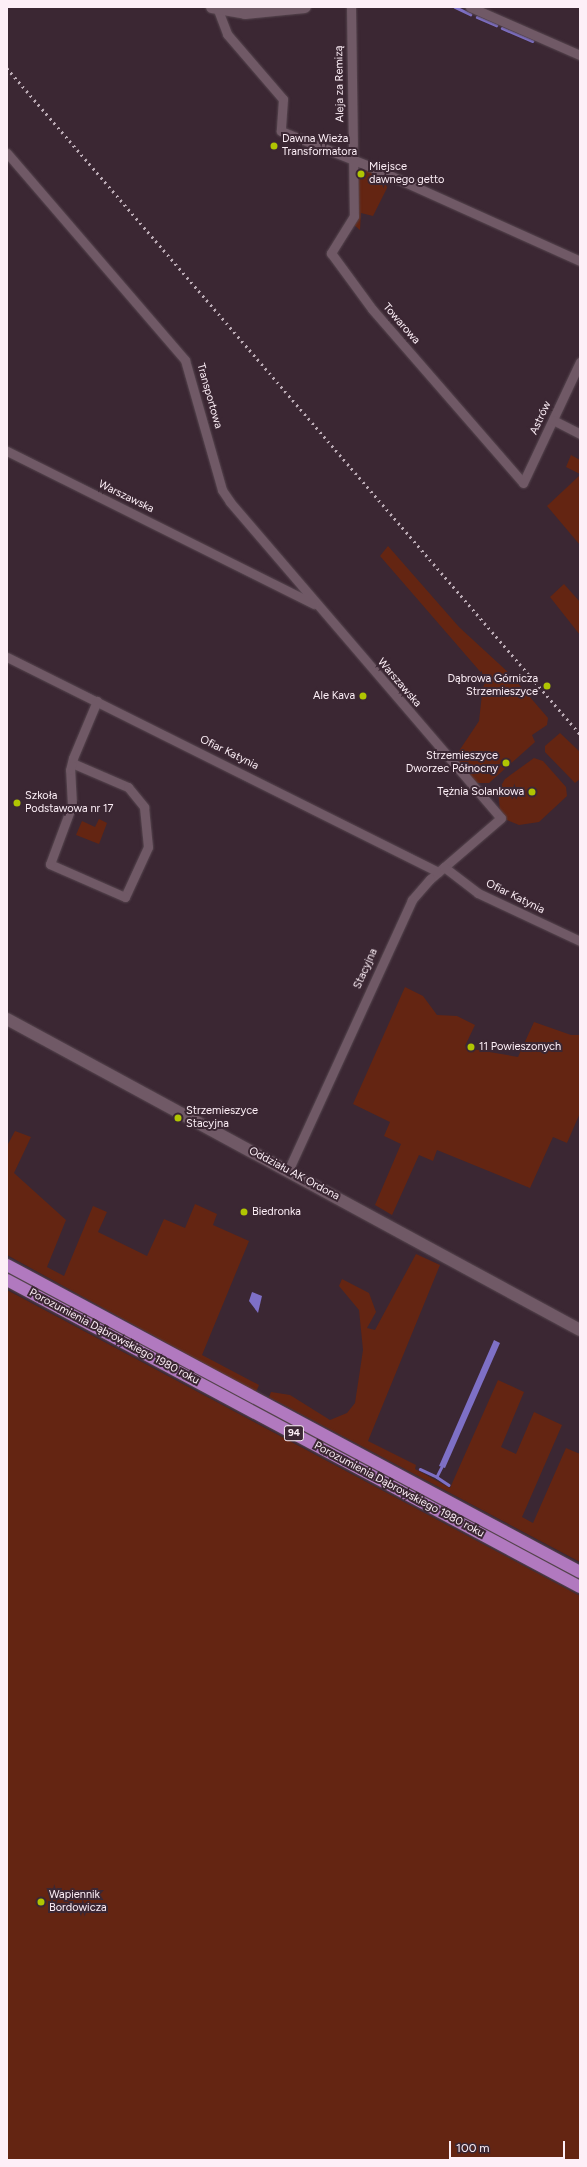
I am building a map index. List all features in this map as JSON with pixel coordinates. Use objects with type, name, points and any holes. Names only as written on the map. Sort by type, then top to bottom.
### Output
[{"type":"main road","name":"Porozumienia Dąbrowskiego 1980 roku","points":[[7,1265],[580,1572]]},
{"type":"main road","name":"Porozumienia Dąbrowskiego 1980 roku","points":[[7,1280],[580,1587]]},
{"type":"street","points":[[215,8],[245,12],[305,7]]},
{"type":"street","name":"Aleja za Remizą","points":[[351,7],[353,160]]},
{"type":"street","points":[[470,7],[580,55]]},
{"type":"street","points":[[215,8],[227,34],[283,99],[281,132],[353,160],[580,261]]},
{"type":"street","name":"Transportowa","points":[[7,153],[179,351],[193,382],[222,490],[317,605]]},
{"type":"street","name":"Towarowa","points":[[353,160],[353,219],[331,252],[372,309],[524,483]]},
{"type":"street","name":"Astrów","points":[[524,483],[580,362]]},
{"type":"street","points":[[553,420],[580,434]]},
{"type":"street","name":"Warszawska","points":[[7,451],[317,605],[493,809]]},
{"type":"street","points":[[278,586],[288,577],[288,570]]},
{"type":"street","name":"Ofiar Katynia","points":[[7,657],[441,870],[478,893],[580,941]]},
{"type":"street","points":[[72,763],[128,787],[144,805],[149,824],[148,847],[125,897],[50,864],[72,805],[72,763],[97,702]]},
{"type":"street","name":"Stacyjna","points":[[288,1171],[405,914],[418,892],[501,818],[493,809]]},
{"type":"street","name":"Oddziału AK Ordona","points":[[7,1019],[580,1330]]},
{"type":"shaded area","points":[[364,169],[391,180],[373,216],[361,213],[360,230],[354,225],[356,178]]},
{"type":"shaded area","points":[[571,455],[580,460],[580,474],[566,467]]},
{"type":"shaded area","points":[[580,475],[580,545],[547,506]]},
{"type":"shaded area","points":[[388,546],[459,627],[510,674],[548,718],[547,725],[532,735],[535,742],[489,783],[475,783],[455,757],[479,721],[484,676],[380,556]]},
{"type":"shaded area","points":[[564,584],[580,602],[580,635],[550,597]]},
{"type":"shaded area","points":[[560,733],[580,752],[580,779],[575,783],[545,752],[545,746]]},
{"type":"shaded area","points":[[534,758],[543,761],[566,787],[567,796],[539,822],[519,825],[507,820],[500,810],[498,791],[505,779]]},
{"type":"shaded area","points":[[99,819],[107,823],[99,844],[76,835],[82,821],[95,827]]},
{"type":"shaded area","points":[[405,987],[423,996],[437,1015],[457,1016],[475,1025],[465,1046],[472,1049],[518,1057],[534,1022],[571,1035],[580,1035],[580,1113],[567,1143],[553,1137],[530,1188],[437,1150],[433,1161],[419,1155],[392,1215],[375,1205],[401,1144],[384,1136],[390,1122],[353,1104]]},
{"type":"shaded area","points":[[15,1131],[31,1137],[14,1173],[66,1220],[47,1267],[64,1276],[93,1206],[107,1212],[98,1232],[147,1256],[164,1219],[185,1228],[195,1204],[217,1214],[213,1225],[249,1241],[202,1355],[259,1385],[256,1392],[7,1255],[7,1146]]},
{"type":"shaded area","points":[[416,1254],[440,1265],[368,1441],[416,1465],[415,1469],[450,1488],[498,1380],[524,1392],[501,1447],[516,1454],[534,1412],[562,1425],[522,1517],[533,1523],[566,1448],[580,1454],[580,1562],[269,1397],[271,1392],[290,1395],[330,1420],[347,1413],[355,1403],[363,1350],[359,1310],[339,1286],[342,1279],[369,1293],[376,1312],[367,1328],[375,1330]]},
{"type":"shaded area","points":[[7,1290],[580,1596],[580,2160],[7,2160]]},
{"type":"shaded area","points":[[252,1292],[262,1296],[258,1313],[249,1301]]},
{"type":"shaded area","points":[[494,1340],[500,1343],[445,1468],[439,1466]]},
{"type":"waterway","points":[[455,7],[470,14]]},
{"type":"waterway","points":[[477,17],[496,25]]},
{"type":"waterway","points":[[502,28],[532,41]]},
{"type":"waterway","points":[[442,1467],[437,1477],[449,1485]]},
{"type":"waterway","points":[[420,1469],[437,1477]]},
{"type":"railway","points":[[7,68],[580,734]]},
{"type":"place","name":"Dawna Wieża Transformatora","points":[[274,146]]},
{"type":"place","name":"Miejsce dawnego getto","points":[[361,174]]},
{"type":"place","name":"Dąbrowa Górnicza Strzemieszyce","points":[[547,686]]},
{"type":"place","name":"Ale Kava","points":[[363,696]]},
{"type":"place","name":"Strzemieszyce Dworzec Północny","points":[[506,763]]},
{"type":"place","name":"Tężnia Solankowa","points":[[532,792]]},
{"type":"place","name":"Szkoła Podstawowa nr 17","points":[[17,803]]},
{"type":"place","name":"11 Powieszonych","points":[[471,1047]]},
{"type":"place","name":"Strzemieszyce Stacyjna","points":[[178,1118]]},
{"type":"place","name":"Biedronka","points":[[244,1212]]},
{"type":"place","name":"Wapiennik Bordowicza","points":[[41,1902]]}]
